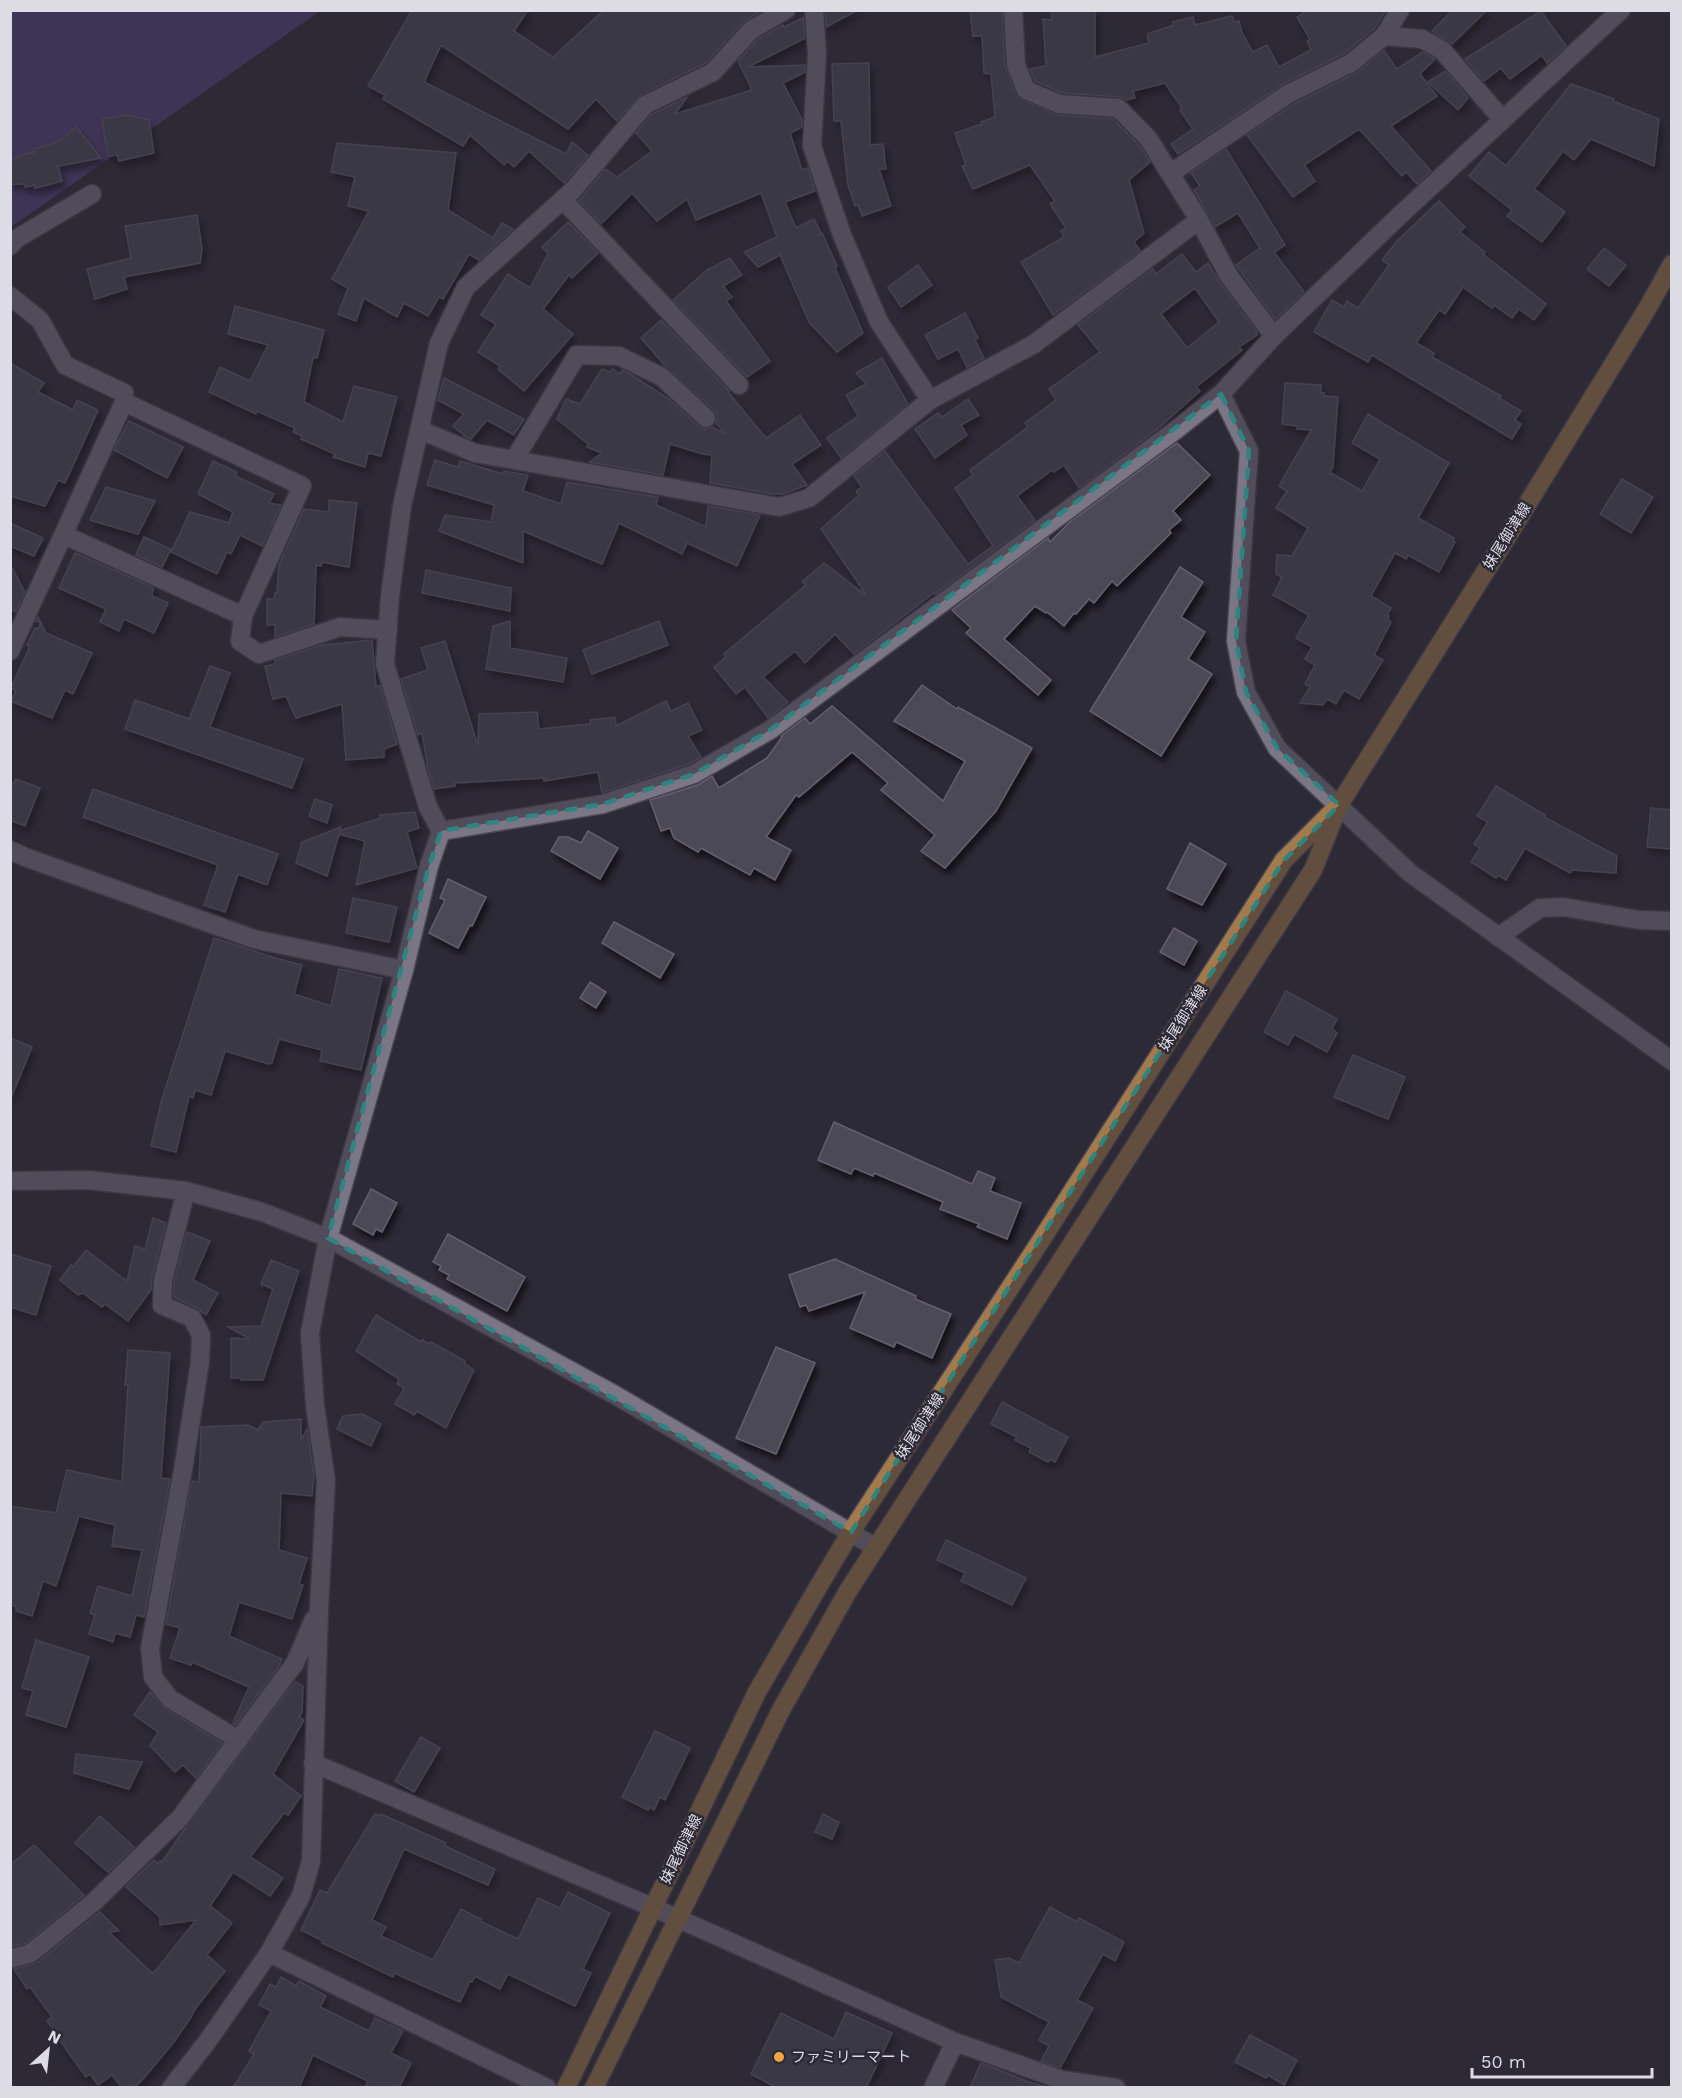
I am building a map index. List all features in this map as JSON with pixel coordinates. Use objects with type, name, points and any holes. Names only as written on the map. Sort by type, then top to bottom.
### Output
[{"type":"main road","name":"妹尾御津線","points":[[594,2088],[781,1710],[848,1591],[1313,870],[1339,805],[1647,309],[1671,264]]},
{"type":"main road","name":"妹尾御津線","points":[[566,2088],[758,1692],[851,1532],[1284,860],[1339,805]]},
{"type":"street","points":[[171,2088],[207,2042],[268,1953],[301,1896],[311,1860],[319,1609],[326,1480],[315,1406],[310,1333],[328,1238],[404,970],[429,866],[441,831],[428,807],[385,664],[390,596],[402,506],[439,343],[466,287],[562,200],[645,105],[713,72],[751,30],[786,10]]},
{"type":"street","points":[[814,10],[817,54],[812,146],[842,235],[879,322],[930,400]]},
{"type":"street","points":[[1013,10],[1016,65],[1026,90],[1059,104],[1118,108],[1148,138],[1199,220],[1228,276],[1274,336]]},
{"type":"street","points":[[1171,174],[1288,94],[1352,63],[1384,36],[1400,10]]},
{"type":"street","points":[[441,831],[603,804],[694,774],[770,730],[1221,394],[1274,336],[1398,217],[1621,10]]},
{"type":"street","points":[[1384,36],[1422,39],[1442,50],[1503,120]]},
{"type":"street","points":[[10,246],[16,239],[92,194]]},
{"type":"street","points":[[562,200],[739,385]]},
{"type":"street","points":[[420,430],[475,453],[779,507],[808,498],[930,400],[1034,344],[1199,220]]},
{"type":"street","points":[[10,296],[40,320],[65,365],[124,393],[124,402],[10,651]]},
{"type":"street","points":[[514,460],[577,355],[620,356],[662,377],[706,418]]},
{"type":"street","points":[[1221,394],[1249,450],[1236,641],[1246,692],[1277,748],[1410,873],[1671,1061]]},
{"type":"street","points":[[124,402],[302,486],[243,616],[240,641],[258,654],[340,627],[388,630]]},
{"type":"street","points":[[64,535],[243,616]]},
{"type":"street","points":[[10,850],[254,939],[404,970]]},
{"type":"street","points":[[1498,937],[1540,909],[1563,907],[1639,920],[1671,921]]},
{"type":"street","points":[[10,1181],[88,1180],[186,1191],[262,1212],[328,1238],[615,1395],[875,1547]]},
{"type":"street","points":[[186,1191],[163,1280],[162,1305],[192,1318],[201,1335],[200,1362],[183,1470],[150,1648],[153,1677],[170,1699],[239,1740]]},
{"type":"street","points":[[10,1959],[31,1953],[95,1901],[180,1818],[295,1664],[319,1609]]},
{"type":"street","points":[[313,1763],[652,1907],[955,2042],[1062,2080],[1116,2088]]},
{"type":"street","points":[[268,1953],[547,2088]]},
{"type":"street","points":[[933,2088],[955,2042]]},
{"type":"highlighted area","points":[[1221,394],[1249,451],[1236,641],[1246,692],[1277,748],[1339,805],[1284,860],[851,1532],[328,1238],[429,866],[441,831],[603,804],[694,774],[770,730]]},
{"type":"shaded area","points":[[11,11],[320,11],[11,227]]},
{"type":"building","points":[[412,10],[528,10],[514,31],[553,57],[604,10],[762,10],[743,22],[706,63],[640,95],[617,121],[596,99],[568,129],[441,45],[424,82],[566,154],[572,142],[588,155],[564,183],[529,151],[514,167],[507,161],[504,165],[470,135],[463,146],[383,99],[385,95],[368,86]]},
{"type":"building","points":[[825,10],[858,10],[826,27]]},
{"type":"building","points":[[970,10],[1002,10],[1005,66],[1018,98],[1058,115],[1113,119],[1139,145],[1150,162],[1129,180],[1144,233],[1134,242],[1140,251],[1053,315],[1021,262],[1064,237],[1061,231],[1066,228],[1050,204],[1055,201],[1030,165],[973,189],[962,166],[966,165],[955,133],[995,117],[991,74],[984,73],[982,36],[973,36]]},
{"type":"building","points":[[1051,10],[1095,10],[1095,57],[1149,43],[1147,34],[1174,25],[1173,22],[1193,17],[1195,25],[1232,16],[1234,22],[1239,21],[1242,33],[1253,52],[1267,45],[1279,67],[1311,50],[1307,41],[1310,39],[1297,17],[1308,10],[1386,10],[1375,28],[1345,53],[1282,85],[1178,154],[1171,144],[1193,129],[1165,83],[1133,91],[1135,98],[1126,100],[1119,97],[1062,93],[1035,81],[1030,69],[1046,66],[1043,19],[1052,20]]},
{"type":"building","points":[[1453,10],[1487,10],[1452,44],[1432,31]]},
{"type":"building","points":[[1541,11],[1566,46],[1547,63],[1542,55],[1510,79],[1501,68],[1484,81],[1465,59]]},
{"type":"building","points":[[803,18],[805,38],[748,67],[805,65],[805,72],[783,83],[802,120],[802,127],[790,133],[802,170],[808,168],[815,191],[785,202],[796,228],[814,219],[821,233],[818,235],[822,233],[863,333],[837,352],[809,322],[780,255],[758,267],[744,252],[777,237],[761,193],[696,220],[687,199],[657,221],[632,193],[601,224],[579,201],[605,169],[617,177],[652,151],[636,133],[652,114],[687,97],[675,114],[752,90],[738,61],[758,39],[783,25],[784,27]]},
{"type":"building","points":[[1384,51],[1397,69],[1423,52],[1435,59],[1420,74],[1437,96],[1391,126],[1431,171],[1417,184],[1406,172],[1402,176],[1359,129],[1304,165],[1315,181],[1293,197],[1247,135],[1294,104],[1356,73]]},
{"type":"building","points":[[869,63],[870,145],[883,144],[886,169],[879,169],[891,206],[862,216],[858,205],[855,206],[848,185],[841,121],[834,121],[832,64]]},
{"type":"building","points":[[1446,71],[1468,98],[1458,110],[1428,82]]},
{"type":"building","points":[[1571,84],[1614,99],[1613,101],[1659,119],[1654,166],[1591,139],[1574,160],[1563,151],[1534,189],[1565,212],[1542,242],[1507,216],[1512,210],[1469,176],[1489,152],[1506,166]]},
{"type":"building","points":[[127,115],[149,120],[154,153],[119,161],[117,155],[108,156],[102,119]]},
{"type":"building","points":[[76,127],[101,158],[58,166],[62,181],[35,188],[35,185],[25,187],[25,184],[10,184],[10,161],[19,158],[18,156],[35,152],[34,149],[58,142]]},
{"type":"building","points":[[337,143],[456,153],[448,210],[493,238],[502,223],[513,229],[479,260],[469,254],[443,299],[439,297],[428,316],[404,303],[397,317],[364,298],[356,321],[338,314],[348,288],[332,279],[369,211],[348,206],[355,177],[331,172]]},
{"type":"building","points":[[1226,149],[1285,245],[1274,252],[1304,292],[1275,319],[1236,265],[1260,248],[1238,213],[1215,227],[1194,190],[1200,186],[1191,173]]},
{"type":"building","points":[[1439,201],[1465,227],[1460,232],[1485,252],[1483,254],[1546,304],[1534,320],[1519,309],[1512,318],[1494,305],[1492,308],[1463,287],[1445,314],[1439,310],[1416,343],[1434,353],[1432,357],[1501,396],[1499,398],[1521,411],[1515,420],[1521,424],[1512,439],[1372,355],[1368,362],[1314,332],[1332,300],[1344,307],[1347,301],[1358,308],[1389,265],[1382,260],[1397,241]]},
{"type":"building","points":[[197,215],[202,249],[200,263],[124,277],[127,289],[95,299],[87,269],[131,258],[125,226]]},
{"type":"building","points":[[568,222],[598,253],[572,278],[569,275],[543,309],[573,334],[524,391],[498,369],[500,366],[478,352],[496,324],[481,315],[508,274],[530,288],[548,254],[542,247]]},
{"type":"building","points":[[1604,248],[1626,265],[1609,286],[1587,269]]},
{"type":"building","points":[[1182,254],[1196,272],[1208,263],[1257,335],[1239,347],[1242,350],[1196,387],[1200,391],[1160,427],[1079,488],[1064,465],[1054,472],[1052,470],[1017,496],[1035,520],[854,654],[835,634],[805,663],[795,651],[763,677],[788,702],[768,718],[745,687],[736,694],[714,667],[726,657],[724,654],[806,585],[802,582],[824,563],[867,596],[821,529],[859,495],[856,491],[862,487],[854,476],[885,451],[968,564],[993,546],[955,488],[973,475],[970,470],[1028,427],[1025,423],[1056,400],[1049,389],[1100,352],[1078,325],[1153,269],[1156,274]],"holes":[[[1195,288],[1219,322],[1187,348],[1161,314]]]},
{"type":"building","points":[[730,258],[742,275],[723,286],[732,297],[726,301],[770,361],[747,377],[673,300],[707,270]]},
{"type":"building","points":[[918,265],[932,285],[901,307],[888,287]]},
{"type":"building","points":[[235,306],[324,330],[317,358],[313,357],[304,402],[343,422],[354,386],[397,397],[381,456],[368,453],[365,467],[333,457],[335,454],[301,439],[302,436],[293,432],[295,428],[257,411],[256,414],[209,392],[220,367],[250,381],[268,345],[228,334]]},
{"type":"building","points":[[965,313],[978,338],[975,340],[984,358],[967,367],[958,349],[938,359],[925,335]]},
{"type":"building","points":[[661,320],[729,391],[766,438],[800,415],[821,445],[792,464],[807,485],[783,494],[772,494],[710,483],[712,455],[670,444],[663,475],[590,462],[602,453],[587,447],[588,444],[557,419],[566,399],[580,404],[602,369],[610,372],[613,369],[620,374],[622,370],[630,374],[669,399],[699,427],[704,429],[712,427],[726,434],[716,423],[717,415],[714,410],[666,367],[641,338]]},
{"type":"building","points":[[882,358],[908,404],[841,458],[827,438],[858,416],[846,395],[866,384],[856,373]]},
{"type":"building","points":[[10,363],[44,383],[38,392],[73,410],[77,400],[98,410],[65,483],[58,480],[45,506],[10,496]]},
{"type":"building","points":[[444,378],[524,419],[514,435],[487,420],[471,439],[466,437],[453,426],[464,414],[438,400]]},
{"type":"building","points":[[1285,383],[1321,385],[1321,393],[1324,393],[1324,396],[1338,397],[1333,467],[1330,472],[1362,491],[1380,459],[1352,443],[1368,414],[1449,463],[1418,518],[1454,538],[1455,542],[1439,572],[1408,555],[1406,559],[1395,553],[1371,596],[1391,608],[1387,615],[1391,622],[1374,655],[1383,660],[1359,699],[1344,690],[1336,704],[1327,699],[1323,705],[1300,703],[1310,687],[1305,684],[1315,665],[1305,659],[1312,647],[1296,638],[1309,615],[1273,595],[1282,577],[1276,574],[1277,555],[1292,556],[1308,528],[1276,508],[1287,491],[1279,486],[1311,430],[1297,429],[1297,426],[1282,424]]},
{"type":"building","points":[[968,399],[979,415],[961,425],[967,435],[935,458],[915,429],[938,413],[942,417]]},
{"type":"building","points":[[129,421],[183,447],[167,478],[114,450]]},
{"type":"building","points":[[1177,443],[1210,475],[1173,511],[1181,520],[1169,530],[1171,533],[1117,586],[1112,581],[1094,603],[1089,599],[1064,626],[1047,612],[1035,606],[1004,639],[1051,680],[1038,695],[966,633],[971,628],[952,610],[1048,538],[1050,542],[1070,522]]},
{"type":"building","points":[[435,460],[458,467],[460,461],[503,474],[504,471],[528,475],[523,491],[561,504],[567,482],[658,497],[656,505],[706,527],[708,506],[760,515],[737,566],[687,543],[682,554],[619,523],[602,564],[523,531],[523,563],[439,531],[445,515],[491,522],[494,505],[427,485]]},
{"type":"building","points":[[213,461],[237,472],[235,476],[274,494],[269,503],[281,505],[262,546],[240,535],[231,554],[227,552],[217,574],[171,552],[190,512],[229,523],[233,512],[198,494]]},
{"type":"building","points":[[1622,479],[1653,497],[1631,533],[1600,514]]},
{"type":"building","points":[[106,487],[155,501],[138,534],[90,520]]},
{"type":"building","points":[[329,500],[357,503],[349,567],[322,562],[321,566],[316,565],[314,624],[275,637],[275,625],[267,625],[267,599],[274,599],[277,593],[279,565],[304,509],[329,512]]},
{"type":"building","points":[[10,523],[43,538],[34,556],[10,546]]},
{"type":"building","points":[[144,537],[171,549],[162,567],[136,555]]},
{"type":"building","points":[[75,553],[153,587],[152,596],[168,603],[154,633],[124,619],[119,631],[100,622],[106,609],[59,588]]},
{"type":"building","points":[[10,564],[25,592],[16,612],[10,609]]},
{"type":"building","points":[[1180,567],[1203,582],[1181,617],[1205,632],[1188,659],[1212,674],[1161,756],[1090,711]]},
{"type":"building","points":[[426,570],[511,588],[510,611],[422,593]]},
{"type":"building","points":[[510,621],[510,648],[567,658],[563,682],[486,669],[493,626]]},
{"type":"building","points":[[659,621],[668,645],[592,674],[583,650]]},
{"type":"building","points":[[41,623],[46,633],[92,653],[73,694],[65,690],[52,718],[11,701],[16,691],[11,688],[30,646],[27,645],[35,628],[38,629]]},
{"type":"building","points":[[372,640],[376,687],[380,685],[397,744],[384,749],[384,757],[346,760],[342,704],[296,718],[286,696],[273,699],[265,666],[275,664],[275,660],[322,645]]},
{"type":"building","points":[[445,641],[478,746],[479,714],[537,712],[539,729],[590,724],[590,720],[615,717],[616,726],[666,701],[671,711],[688,703],[702,730],[688,736],[701,757],[689,764],[602,793],[598,772],[544,781],[544,778],[455,783],[455,786],[434,789],[422,733],[418,735],[401,679],[428,670],[421,648]]},
{"type":"building","points":[[210,666],[230,673],[210,727],[303,759],[292,788],[125,729],[135,700],[189,719]]},
{"type":"building","points":[[922,685],[957,709],[958,707],[1032,748],[996,811],[945,868],[921,851],[935,835],[881,790],[888,783],[852,752],[799,797],[796,795],[766,837],[791,850],[775,880],[754,868],[750,875],[701,848],[698,852],[674,838],[670,828],[661,831],[650,800],[698,785],[712,776],[719,788],[767,758],[781,736],[805,718],[810,724],[832,706],[943,801],[965,761],[894,721]]},
{"type":"building","points":[[16,779],[40,788],[25,826],[10,820],[10,789]]},
{"type":"building","points":[[1496,786],[1545,815],[1544,817],[1617,856],[1616,873],[1572,870],[1570,873],[1525,848],[1506,880],[1498,875],[1496,878],[1471,862],[1480,848],[1474,844],[1488,822],[1477,816]]},
{"type":"building","points":[[93,789],[278,854],[267,885],[238,874],[225,912],[204,905],[218,865],[83,817]]},
{"type":"building","points":[[315,799],[332,805],[327,823],[309,816]]},
{"type":"building","points":[[1651,808],[1671,810],[1671,849],[1647,847]]},
{"type":"building","points":[[415,812],[419,828],[407,832],[417,868],[356,885],[365,841],[339,834],[327,876],[296,863],[302,842],[341,827],[339,831],[381,818],[380,815]]},
{"type":"building","points":[[588,831],[618,848],[600,879],[551,851],[559,837],[568,837],[581,843]]},
{"type":"building","points":[[1190,843],[1226,864],[1202,905],[1167,889]]},
{"type":"building","points":[[448,879],[486,897],[458,948],[429,933],[445,900],[440,898]]},
{"type":"building","points":[[353,898],[397,907],[389,942],[346,933]]},
{"type":"building","points":[[614,922],[674,954],[660,978],[602,943]]},
{"type":"building","points":[[1174,928],[1197,941],[1184,965],[1160,952]]},
{"type":"building","points":[[214,938],[302,965],[294,994],[331,1006],[339,969],[382,978],[361,1070],[320,1061],[322,1050],[279,1039],[272,1063],[269,1064],[225,1051],[211,1095],[195,1090],[193,1098],[189,1096],[176,1152],[151,1146],[161,1102]]},
{"type":"building","points":[[590,982],[606,992],[596,1008],[580,998]]},
{"type":"building","points":[[1286,991],[1337,1019],[1332,1029],[1337,1033],[1327,1052],[1294,1034],[1288,1045],[1264,1032]]},
{"type":"building","points":[[10,1038],[32,1047],[11,1098],[10,1098]]},
{"type":"building","points":[[1353,1055],[1405,1077],[1388,1119],[1334,1097]]},
{"type":"building","points":[[834,1122],[972,1184],[978,1171],[995,1178],[990,1191],[1021,1203],[1007,1239],[977,1227],[979,1224],[940,1209],[943,1202],[874,1173],[873,1176],[854,1168],[851,1174],[818,1160]]},
{"type":"building","points":[[371,1189],[397,1203],[382,1232],[376,1229],[373,1235],[353,1224]]},
{"type":"building","points":[[153,1218],[166,1223],[152,1277],[151,1290],[128,1321],[105,1304],[102,1307],[83,1293],[78,1295],[60,1280],[86,1250],[127,1281],[135,1246],[145,1249]]},
{"type":"building","points":[[187,1232],[210,1241],[193,1280],[218,1293],[206,1315],[174,1297],[174,1282]]},
{"type":"building","points":[[448,1234],[525,1277],[507,1311],[447,1279],[449,1275],[439,1270],[441,1266],[433,1262]]},
{"type":"building","points":[[10,1254],[51,1266],[36,1315],[10,1307]]},
{"type":"building","points":[[835,1259],[916,1296],[915,1299],[951,1314],[932,1358],[896,1342],[894,1347],[850,1328],[865,1292],[809,1311],[806,1305],[800,1307],[789,1275]]},
{"type":"building","points":[[271,1260],[299,1271],[263,1380],[231,1378],[231,1338],[250,1339],[228,1327],[261,1326],[273,1289],[261,1284]]},
{"type":"building","points":[[376,1315],[421,1342],[422,1340],[430,1344],[431,1342],[465,1361],[465,1364],[474,1370],[446,1428],[417,1411],[414,1415],[395,1404],[404,1388],[397,1384],[399,1379],[356,1351]]},
{"type":"building","points":[[776,1347],[815,1363],[776,1454],[736,1438]]},
{"type":"building","points":[[128,1350],[170,1353],[161,1478],[170,1479],[144,1617],[136,1615],[130,1637],[115,1633],[113,1642],[89,1634],[95,1615],[90,1613],[98,1586],[132,1596],[142,1550],[112,1546],[115,1525],[79,1516],[56,1586],[43,1581],[32,1616],[16,1611],[16,1606],[10,1605],[10,1506],[56,1513],[67,1470],[122,1482]]},
{"type":"building","points":[[1002,1402],[1068,1437],[1055,1462],[1050,1459],[1048,1462],[1029,1452],[1031,1448],[1015,1440],[1017,1437],[991,1424]]},
{"type":"building","points":[[362,1414],[381,1424],[371,1446],[337,1429],[343,1416]]},
{"type":"building","points":[[301,1419],[301,1440],[307,1429],[314,1476],[312,1496],[281,1493],[279,1550],[307,1558],[299,1584],[303,1585],[292,1619],[239,1602],[229,1636],[282,1659],[235,1725],[233,1723],[249,1687],[192,1662],[191,1665],[170,1658],[180,1628],[166,1624],[192,1481],[199,1482],[201,1427],[248,1425],[258,1430],[263,1422]]},
{"type":"building","points":[[946,1540],[1026,1578],[1012,1605],[961,1581],[965,1573],[937,1560]]},
{"type":"building","points":[[36,1640],[89,1657],[66,1727],[26,1715],[33,1691],[22,1688]]},
{"type":"building","points":[[295,1682],[303,1686],[302,1713],[299,1717],[304,1720],[273,1774],[301,1796],[288,1815],[284,1813],[250,1857],[283,1878],[270,1896],[233,1872],[210,1906],[232,1923],[207,1955],[225,1971],[195,2009],[173,2043],[134,2088],[122,2088],[112,2075],[98,2085],[90,2074],[86,2077],[47,2021],[52,2017],[30,1987],[27,1989],[14,1969],[38,1962],[100,1912],[119,1931],[109,1932],[152,1973],[157,1969],[196,1920],[160,1925],[160,1917],[126,1887],[154,1860],[158,1864],[162,1862]]},
{"type":"building","points":[[150,1692],[164,1708],[222,1743],[196,1778],[183,1765],[175,1772],[150,1746],[158,1732],[134,1715]]},
{"type":"building","points":[[655,1731],[690,1748],[665,1800],[660,1797],[654,1810],[650,1807],[648,1810],[622,1797]]},
{"type":"building","points":[[421,1737],[440,1748],[414,1792],[395,1781]]},
{"type":"building","points":[[76,1754],[142,1762],[129,1789],[74,1773]]},
{"type":"building","points":[[375,1814],[380,1816],[381,1814],[446,1843],[445,1846],[495,1869],[488,1885],[404,1849],[372,1920],[386,1927],[381,1936],[433,1960],[461,1909],[518,1939],[538,1898],[560,1908],[568,1892],[610,1913],[583,1969],[591,1973],[575,2006],[508,1974],[500,1989],[475,1976],[472,1982],[470,1981],[460,2002],[394,1973],[393,1977],[322,1943],[323,1941],[301,1930],[320,1890],[327,1893]]},
{"type":"building","points":[[823,1814],[839,1822],[832,1839],[815,1832]]},
{"type":"building","points":[[100,1816],[134,1847],[108,1872],[75,1843]]},
{"type":"building","points":[[34,1845],[84,1895],[26,1943],[10,1947],[10,1865]]},
{"type":"building","points":[[1050,1907],[1077,1922],[1079,1918],[1124,1942],[1115,1961],[1103,1954],[1077,2000],[1093,2008],[1060,2068],[1041,2061],[1049,2046],[1039,2040],[1049,2022],[1001,1997],[995,1960],[1009,1958],[1019,1963]]},
{"type":"building","points":[[281,1977],[296,1986],[299,1981],[326,1996],[320,2007],[369,2031],[375,2018],[403,2031],[391,2053],[411,2063],[399,2088],[365,2088],[368,2081],[313,2055],[299,2088],[233,2088],[254,2054],[249,2051],[271,2011],[259,2005],[270,1984],[276,1987]]},
{"type":"building","points":[[846,2012],[892,2033],[866,2088],[777,2088],[751,2074],[781,2013],[834,2039]]},
{"type":"building","points":[[1250,2035],[1297,2060],[1284,2085],[1268,2075],[1266,2078],[1235,2062]]},
{"type":"building","points":[[981,2063],[1029,2082],[1050,2088],[970,2088]]},
{"type":"place","name":"ファミリーマート","points":[[779,2057]]}]
